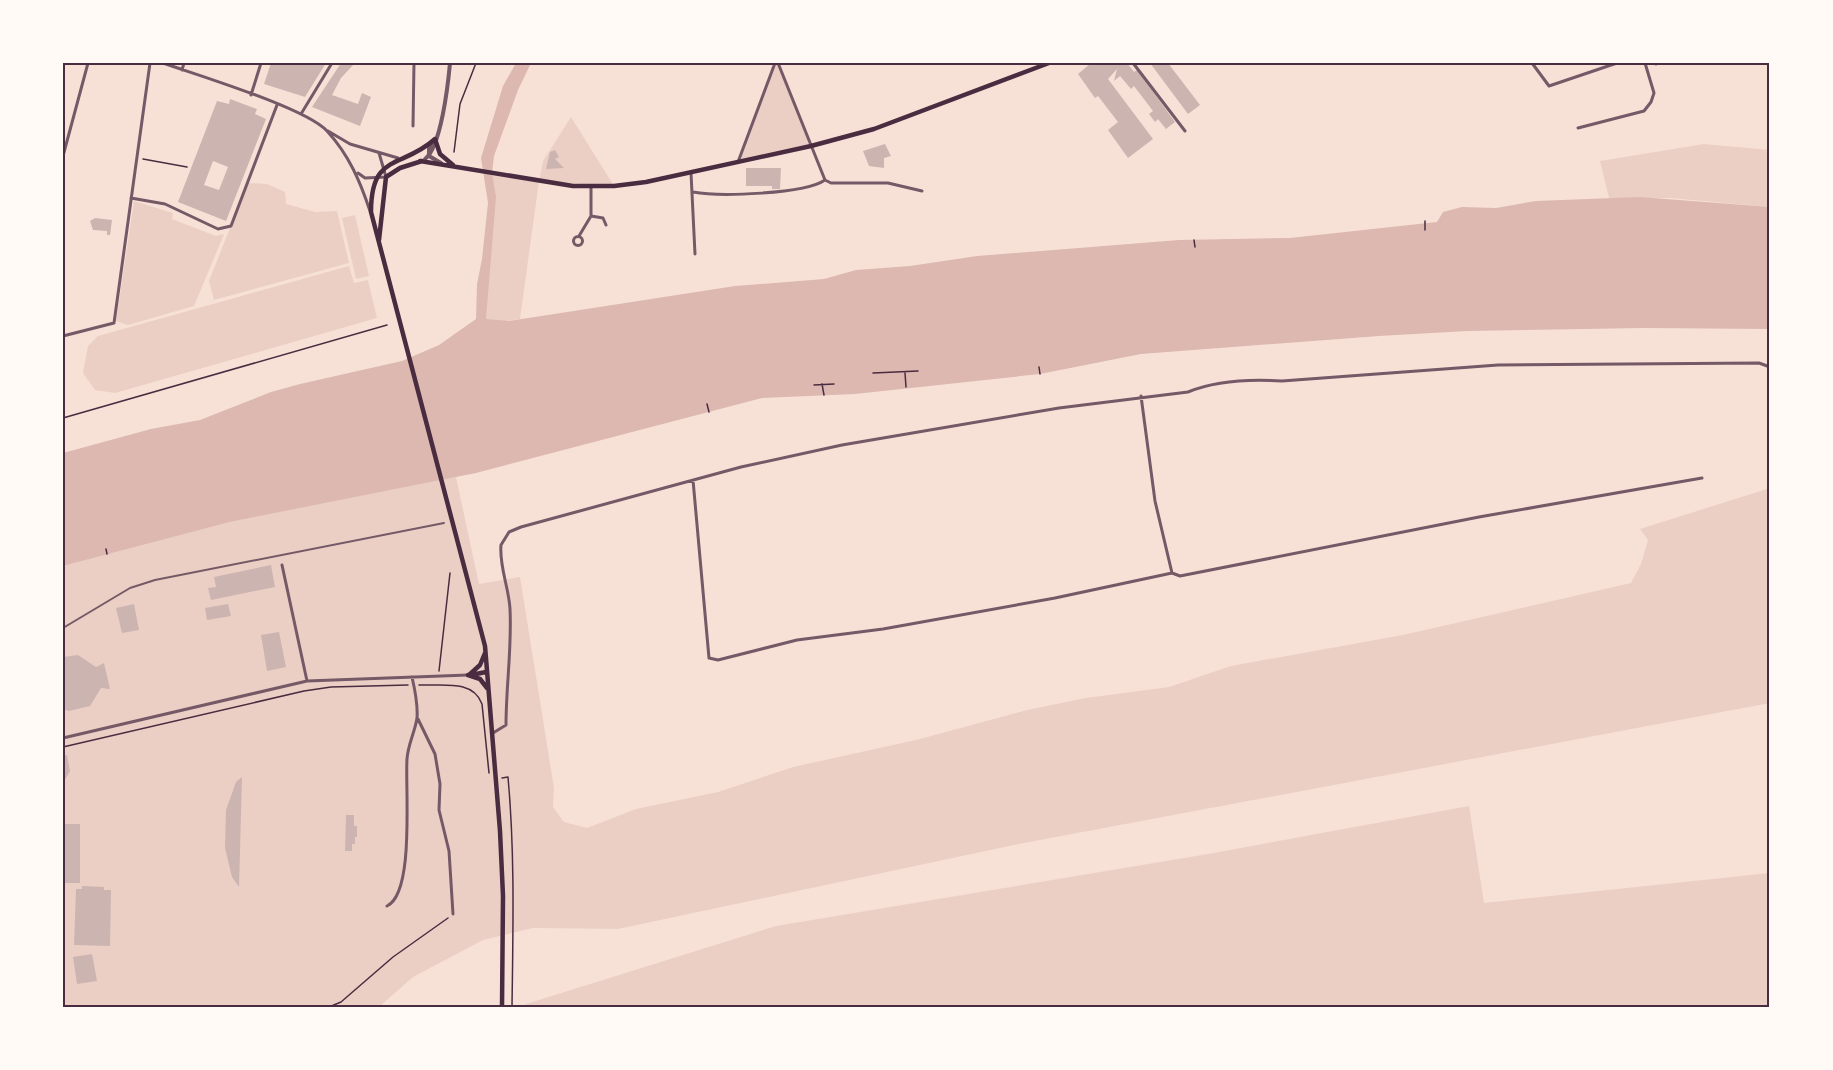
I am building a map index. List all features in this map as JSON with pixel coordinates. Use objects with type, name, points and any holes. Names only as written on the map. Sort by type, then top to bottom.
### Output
[{"type":"main road","points":[[398,158],[425,159],[441,164],[539,181],[614,186],[678,176],[811,146],[917,115],[1049,63]]},
{"type":"main road","points":[[453,165],[440,154],[435,139],[420,150],[398,158],[384,167],[377,178],[372,190],[371,213],[486,651],[503,896],[502,1007]]},
{"type":"main road","points":[[379,243],[386,177],[400,168],[425,159]]},
{"type":"main road","points":[[468,675],[480,665],[486,651]]},
{"type":"main road","points":[[468,675],[486,672]]},
{"type":"main road","points":[[468,675],[480,679],[490,698]]},
{"type":"street","points":[[63,156],[88,63]]},
{"type":"street","points":[[63,336],[114,323],[150,63]]},
{"type":"street","points":[[163,63],[301,114],[350,144],[398,158]]},
{"type":"street","points":[[182,70],[184,63]]},
{"type":"street","points":[[251,95],[261,63]]},
{"type":"street","points":[[301,114],[332,63]]},
{"type":"street","points":[[412,126],[414,63]]},
{"type":"street","points":[[425,159],[433,152],[444,108],[450,63]]},
{"type":"street","points":[[777,63],[825,180],[831,183],[888,183],[922,191]]},
{"type":"street","points":[[737,163],[777,63]]},
{"type":"street","points":[[1134,63],[1185,131]]},
{"type":"street","points":[[1532,63],[1549,86],[1617,63]]},
{"type":"street","points":[[1578,128],[1644,111],[1654,93],[1646,63]]},
{"type":"street","points":[[131,198],[165,204],[218,229],[231,226],[277,105]]},
{"type":"street","points":[[326,129],[357,173],[371,213]]},
{"type":"street","points":[[357,173],[365,178],[386,177],[377,152]]},
{"type":"street","points":[[425,159],[441,164]]},
{"type":"street","points":[[691,173],[695,255]]},
{"type":"street","points":[[693,192],[786,192],[816,187],[825,180]]},
{"type":"street","points":[[579,236],[591,216],[591,186]]},
{"type":"street","points":[[591,216],[603,218],[606,225]]},
{"type":"street","points":[[493,733],[506,724],[506,680],[511,637],[510,601],[500,550],[504,536],[521,527],[693,480],[842,445],[1141,396],[1188,392],[1205,385],[1251,379],[1282,381],[1498,365],[1747,363],[1770,367]]},
{"type":"street","points":[[1141,396],[1155,501],[1172,573]]},
{"type":"street","points":[[693,480],[709,658],[718,660],[797,639],[883,629],[1055,598],[1172,573],[1180,576],[1479,517],[1702,478]]},
{"type":"street","points":[[63,628],[130,588],[155,580],[444,523]]},
{"type":"street","points":[[282,566],[307,681]]},
{"type":"street","points":[[63,738],[307,681],[468,675]]},
{"type":"street","points":[[387,906],[398,896],[402,878],[407,821],[408,753],[417,718],[414,685],[411,677]]},
{"type":"street","points":[[417,718],[435,754],[440,784],[439,810],[449,850],[453,914]]},
{"type":"path","points":[[454,152],[460,105],[476,63]]},
{"type":"path","points":[[137,158],[187,167]]},
{"type":"path","points":[[1425,221],[1425,230]]},
{"type":"path","points":[[1194,240],[1195,247]]},
{"type":"path","points":[[63,418],[387,325]]},
{"type":"path","points":[[1039,367],[1040,374]]},
{"type":"path","points":[[873,373],[918,371]]},
{"type":"path","points":[[904,372],[906,387]]},
{"type":"path","points":[[822,384],[824,395]]},
{"type":"path","points":[[814,385],[834,384]]},
{"type":"path","points":[[707,404],[709,412]]},
{"type":"path","points":[[106,549],[107,555]]},
{"type":"path","points":[[438,686],[450,573]]},
{"type":"path","points":[[63,747],[304,691],[331,687],[438,686],[472,689],[480,698],[489,777]]},
{"type":"path","points":[[508,777],[513,831],[512,1007]]},
{"type":"path","points":[[329,1007],[340,1002],[393,957],[453,914]]},
{"type":"shaded area","points":[[516,63],[531,63],[518,90],[494,156],[492,173],[496,197],[486,319],[509,321],[735,286],[824,279],[856,270],[910,266],[977,256],[1179,240],[1290,238],[1437,222],[1443,212],[1462,207],[1496,208],[1536,201],[1640,197],[1770,207],[1770,329],[1643,328],[1467,331],[1379,336],[1141,354],[1040,374],[855,394],[762,398],[476,473],[230,522],[63,566],[63,453],[151,429],[200,420],[271,392],[300,384],[402,361],[439,345],[476,319],[477,284],[488,203],[481,158],[503,86]]},
{"type":"shaded area","points":[[775,63],[778,63],[811,146],[737,163]]},
{"type":"shaded area","points":[[571,117],[614,186],[539,181],[543,161]]},
{"type":"shaded area","points":[[1704,144],[1770,150],[1770,207],[1670,198],[1609,198],[1600,161]]},
{"type":"shaded area","points":[[492,173],[539,181],[520,319],[500,322],[486,319]]},
{"type":"shaded area","points":[[248,183],[267,184],[285,192],[286,204],[315,212],[337,211],[349,263],[214,300],[209,281]]},
{"type":"shaded area","points":[[134,201],[173,213],[172,219],[216,236],[224,234],[194,306],[128,325],[116,321]]},
{"type":"shaded area","points":[[355,215],[369,276],[356,279],[342,218]]},
{"type":"shaded area","points":[[349,266],[354,283],[368,280],[377,318],[115,393],[95,390],[83,373],[88,346],[98,336]]},
{"type":"shaded area","points":[[456,477],[479,584],[520,577],[554,788],[553,807],[564,822],[587,828],[636,809],[718,792],[793,767],[916,740],[1027,710],[1086,698],[1169,687],[1231,666],[1403,635],[1631,583],[1641,564],[1648,540],[1640,529],[1770,488],[1770,703],[1014,845],[618,929],[533,928],[483,940],[413,977],[379,1007],[63,1007],[63,566],[230,522]]},
{"type":"shaded area","points":[[1469,806],[1484,903],[1770,873],[1770,1007],[526,1007],[526,1004],[776,926],[1208,854]]},
{"type":"building","points":[[271,63],[326,63],[305,97],[264,84]]},
{"type":"building","points":[[341,63],[355,63],[341,78],[332,95],[358,104],[362,93],[371,97],[360,126],[312,107]]},
{"type":"building","points":[[1091,63],[1127,63],[1134,72],[1137,70],[1175,122],[1166,129],[1158,119],[1155,122],[1149,114],[1153,111],[1134,86],[1131,89],[1120,76],[1114,81],[1117,69],[1108,79],[1153,139],[1128,158],[1108,130],[1118,122],[1098,96],[1095,98],[1078,74]]},
{"type":"building","points":[[1150,63],[1168,63],[1200,105],[1188,114]]},
{"type":"building","points":[[230,99],[257,109],[255,114],[266,119],[226,221],[178,202],[217,101],[229,104]],"holes":[[[213,161],[228,167],[219,190],[204,185]]]},
{"type":"building","points":[[885,144],[891,156],[884,158],[884,168],[869,166],[863,151]]},
{"type":"building","points":[[555,150],[559,157],[555,159],[564,168],[546,169],[550,152]]},
{"type":"building","points":[[746,168],[781,168],[780,189],[772,189],[772,186],[746,186]]},
{"type":"building","points":[[95,218],[112,220],[110,235],[107,235],[107,231],[93,230],[90,221]]},
{"type":"building","points":[[271,565],[275,587],[211,600],[208,588],[216,587],[214,577]]},
{"type":"building","points":[[134,604],[139,630],[122,633],[116,608]]},
{"type":"building","points":[[228,604],[231,616],[207,620],[205,608]]},
{"type":"building","points":[[279,632],[286,667],[267,671],[261,635]]},
{"type":"building","points":[[78,655],[96,667],[104,663],[110,689],[101,688],[90,706],[69,711],[63,709],[63,657]]},
{"type":"building","points":[[67,755],[70,771],[63,783],[63,756]]},
{"type":"building","points":[[242,777],[239,887],[232,877],[225,848],[226,810],[236,782]]},
{"type":"building","points":[[346,815],[354,815],[354,826],[357,826],[357,837],[355,837],[355,844],[352,844],[352,851],[345,851]]},
{"type":"building","points":[[65,824],[80,824],[80,883],[63,883]]},
{"type":"building","points":[[82,886],[104,887],[104,890],[111,890],[110,946],[74,945],[76,889],[82,889]]},
{"type":"building","points":[[92,954],[97,981],[77,984],[73,957]]}]
